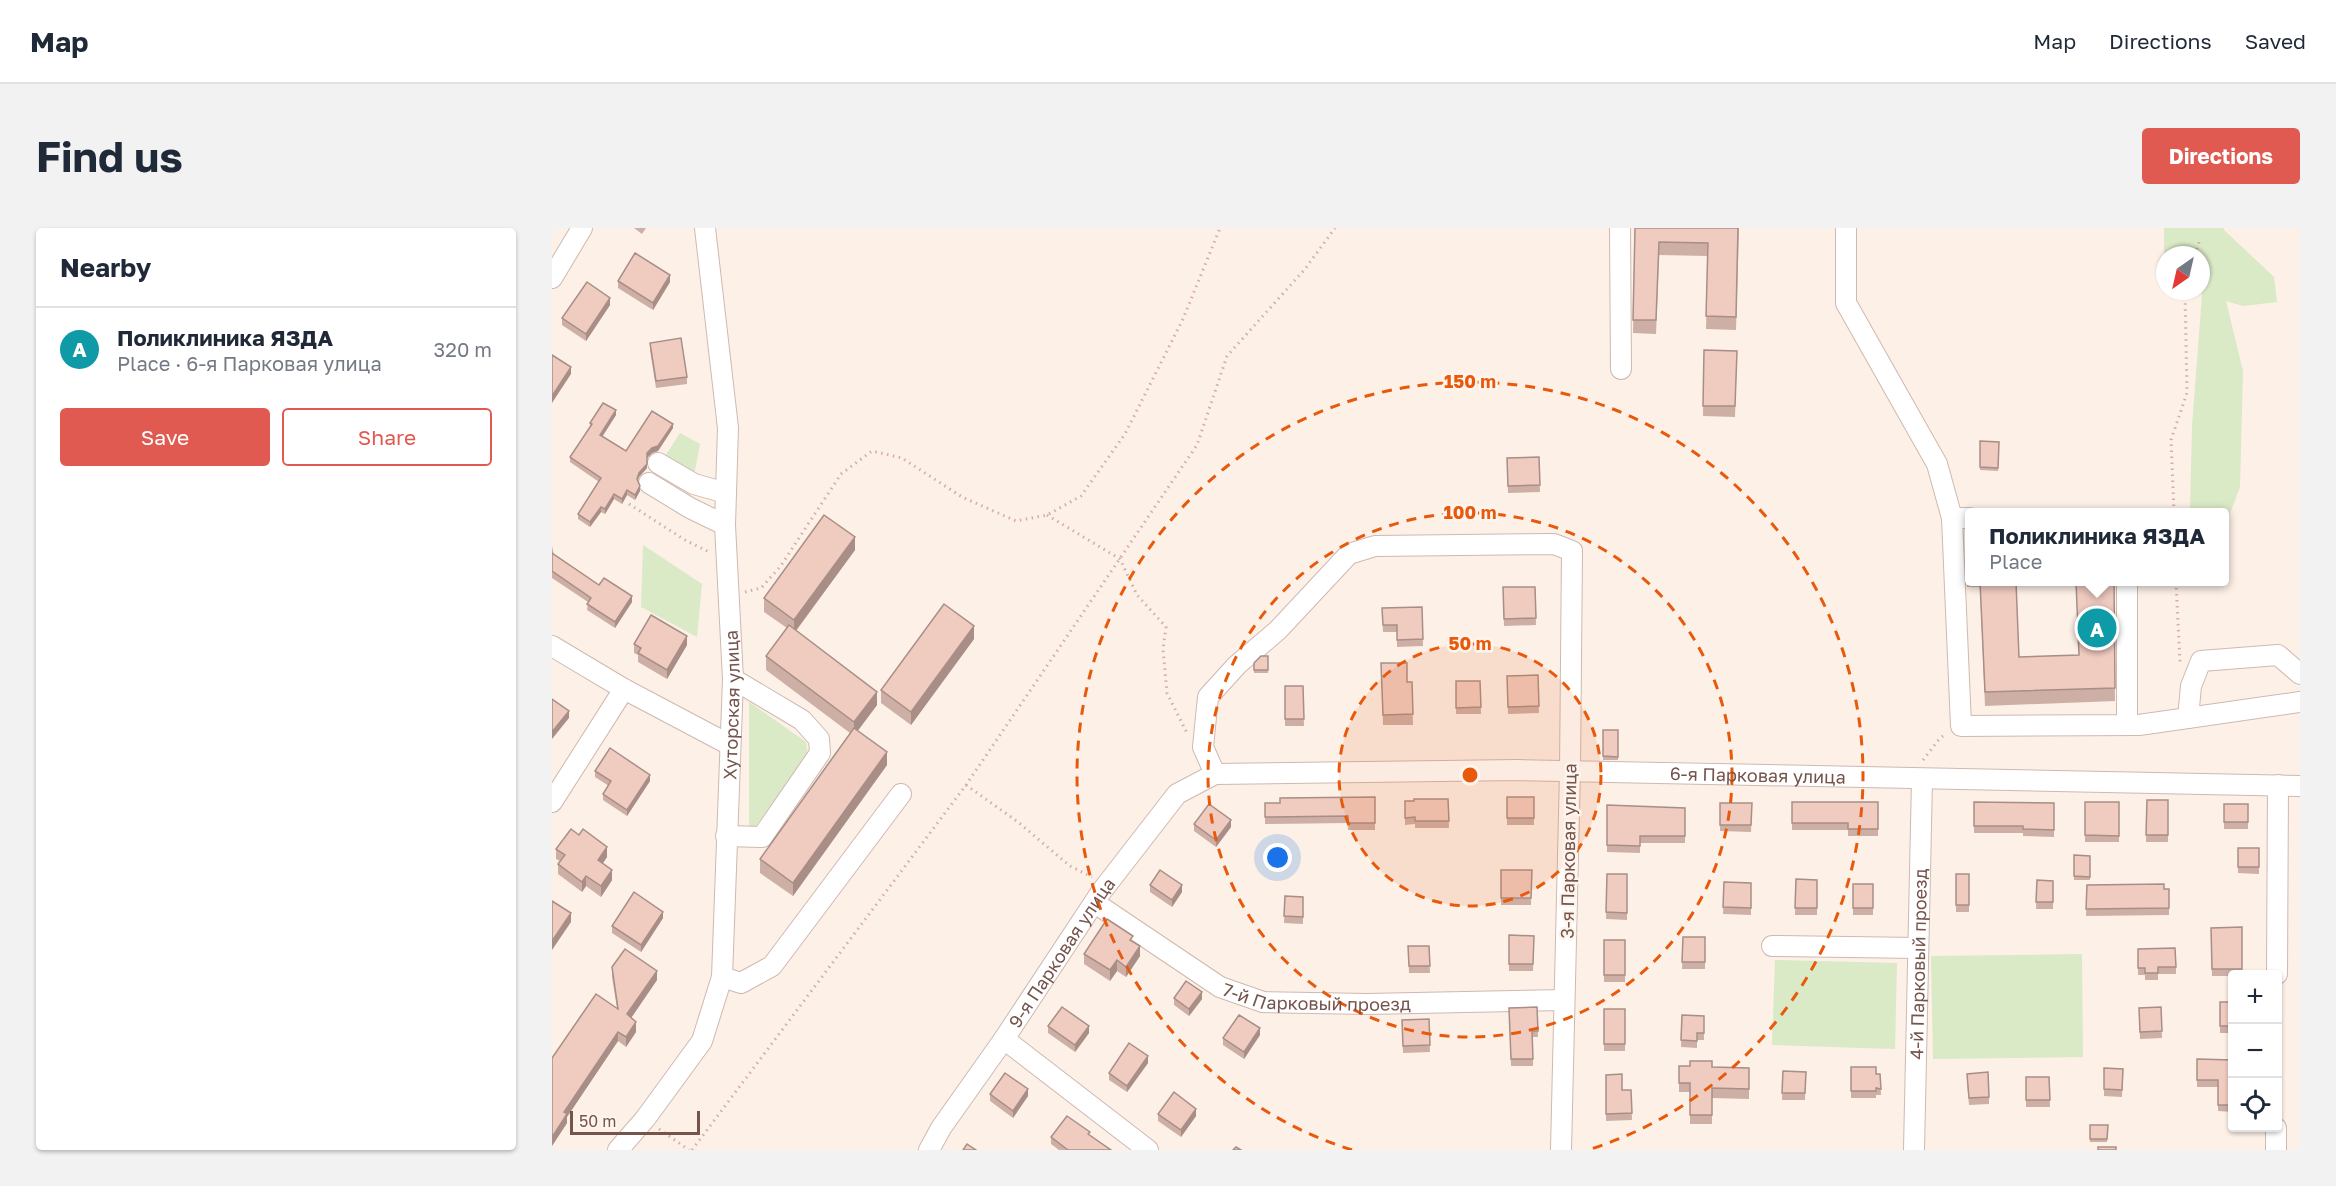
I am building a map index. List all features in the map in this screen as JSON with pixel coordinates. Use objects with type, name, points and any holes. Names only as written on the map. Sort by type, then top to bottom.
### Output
[{"type":"street","points":[[552,278],[582,228]]},
{"type":"street","name":"Хуторская улица","points":[[618,1150],[645,1119],[702,1041],[722,976],[733,679],[725,525],[728,428],[705,228]]},
{"type":"street","points":[[1620,228],[1622,369]]},
{"type":"street","points":[[1846,228],[1846,303],[1937,464],[1961,518],[1961,726],[2127,725],[2300,702]]},
{"type":"street","points":[[658,464],[694,484],[726,493]]},
{"type":"street","points":[[649,483],[690,508],[725,525]]},
{"type":"street","name":"3-я Парковая улица","points":[[1203,747],[1208,696],[1237,665],[1278,630],[1349,554],[1376,546],[1554,544],[1572,551],[1570,771],[1561,1150]]},
{"type":"street","points":[[2127,586],[2127,725]]},
{"type":"street","points":[[552,646],[624,689],[730,745]]},
{"type":"street","points":[[2188,718],[2191,686],[2200,661],[2278,655],[2300,674]]},
{"type":"street","points":[[726,836],[762,837],[820,753],[819,739],[802,720],[733,679]]},
{"type":"street","points":[[552,802],[624,689]]},
{"type":"street","points":[[1203,747],[1215,774]]},
{"type":"street","name":"6-я Парковая улица","points":[[1215,774],[1570,771],[2300,786]]},
{"type":"street","name":"9-я Парковая улица","points":[[929,1150],[941,1128],[1107,884],[1177,794],[1215,774]]},
{"type":"street","name":"4-й Парковый проезд","points":[[1914,1150],[1922,779]]},
{"type":"street","points":[[2277,970],[2278,785]]},
{"type":"street","points":[[722,976],[741,983],[772,966],[901,794]]},
{"type":"street","name":"7-й Парковый проезд","points":[[1095,903],[1221,987],[1263,1002],[1367,1004],[1564,1000]]},
{"type":"street","points":[[1772,946],[1918,948]]},
{"type":"street","points":[[1004,1038],[1148,1150]]},
{"type":"street","points":[[2276,1132],[2276,1150]]},
{"type":"path","points":[[728,594],[761,588],[780,567],[841,474],[872,451],[902,458],[962,497],[1016,521],[1047,515],[1081,496],[1125,434],[1183,319],[1220,228]]},
{"type":"path","points":[[673,1140],[688,1149],[966,784],[1197,445],[1227,356],[1305,269],[1335,228]]},
{"type":"path","points":[[2198,246],[2200,239]]},
{"type":"path","points":[[2174,508],[2171,440],[2187,393],[2185,300]]},
{"type":"path","points":[[629,504],[685,540],[727,560]]},
{"type":"path","points":[[1047,515],[1120,559],[1137,595],[1166,627],[1163,649],[1167,693],[1184,731],[1203,747]]},
{"type":"path","points":[[2176,586],[2178,659],[2191,686]]},
{"type":"path","points":[[1922,779],[1923,757],[1940,738],[1961,726]]},
{"type":"path","points":[[966,784],[1018,822],[1070,866],[1107,884]]},
{"type":"green space","points":[[2164,228],[2224,228],[2274,277],[2277,302],[2243,306],[2226,301],[2243,371],[2240,487],[2229,516],[2229,508],[2190,508],[2192,426],[2202,300],[2210,300],[2210,246],[2164,246]]},
{"type":"green space","points":[[680,433],[700,444],[694,475],[664,458]]},
{"type":"green space","points":[[643,545],[702,584],[697,637],[641,607]]},
{"type":"green space","points":[[749,702],[806,742],[808,755],[754,828],[749,827]]},
{"type":"green space","points":[[2082,954],[2083,1057],[1933,1059],[1931,956]]},
{"type":"green space","points":[[1775,960],[1897,963],[1895,1049],[1772,1045]]},
{"type":"building","points":[[1635,228],[1738,228],[1736,317],[1706,316],[1708,243],[1659,242],[1656,320],[1633,320]]},
{"type":"building","points":[[635,253],[670,275],[653,303],[618,281]]},
{"type":"building","points":[[587,282],[610,298],[586,334],[562,318]]},
{"type":"building","points":[[681,338],[687,377],[656,381],[650,343]]},
{"type":"building","points":[[1704,350],[1737,351],[1735,406],[1703,406]]},
{"type":"building","points":[[552,355],[571,367],[552,396]]},
{"type":"building","points":[[603,403],[616,410],[600,435],[626,451],[652,411],[673,424],[658,446],[647,453],[647,464],[639,473],[637,479],[640,486],[635,495],[627,490],[622,499],[614,494],[605,509],[601,507],[590,522],[578,514],[601,478],[570,457]]},
{"type":"building","points":[[1980,441],[1999,442],[1998,468],[1980,467]]},
{"type":"building","points":[[1539,457],[1540,485],[1508,486],[1507,458]]},
{"type":"building","points":[[824,515],[855,537],[794,620],[764,598]]},
{"type":"building","points":[[552,553],[599,585],[604,578],[632,596],[615,622],[587,604],[591,598],[552,571]]},
{"type":"building","points":[[1980,586],[2016,586],[2019,657],[2079,655],[2076,586],[2114,586],[2115,688],[1985,692]]},
{"type":"building","points":[[1503,587],[1535,587],[1536,618],[1504,619]]},
{"type":"building","points":[[944,604],[974,626],[911,712],[881,690]]},
{"type":"building","points":[[1422,607],[1423,639],[1397,640],[1397,625],[1383,625],[1382,608]]},
{"type":"building","points":[[651,615],[687,636],[667,670],[638,653],[641,648],[634,644]]},
{"type":"building","points":[[789,625],[877,692],[854,722],[766,656]]},
{"type":"building","points":[[1261,656],[1268,656],[1268,670],[1254,670],[1254,663]]},
{"type":"building","points":[[1381,663],[1407,663],[1407,682],[1412,682],[1413,714],[1383,715]]},
{"type":"building","points":[[1538,675],[1539,706],[1508,707],[1507,676]]},
{"type":"building","points":[[1456,681],[1480,681],[1481,707],[1456,708]]},
{"type":"building","points":[[1285,686],[1303,686],[1304,719],[1285,719]]},
{"type":"building","points":[[552,699],[569,711],[552,732]]},
{"type":"building","points":[[854,728],[887,752],[793,883],[760,859]]},
{"type":"building","points":[[1603,730],[1618,730],[1618,757],[1603,756]]},
{"type":"building","points":[[610,748],[650,775],[627,810],[603,794],[611,781],[595,771]]},
{"type":"building","points":[[1375,797],[1375,823],[1348,823],[1348,816],[1265,817],[1265,803],[1280,803],[1280,798]]},
{"type":"building","points":[[1507,797],[1534,797],[1534,818],[1507,818]]},
{"type":"building","points":[[1414,799],[1448,799],[1449,821],[1415,821],[1415,817],[1405,818],[1405,801],[1414,801]]},
{"type":"building","points":[[2147,800],[2168,800],[2168,835],[2146,835]]},
{"type":"building","points":[[1792,802],[1878,802],[1878,829],[1848,829],[1848,823],[1792,823]]},
{"type":"building","points":[[1974,802],[2054,803],[2054,830],[2023,829],[2023,826],[1974,826]]},
{"type":"building","points":[[2085,802],[2119,802],[2119,836],[2085,835]]},
{"type":"building","points":[[1720,803],[1752,803],[1751,825],[1720,825]]},
{"type":"building","points":[[1209,804],[1231,820],[1216,840],[1194,824]]},
{"type":"building","points":[[2224,804],[2248,804],[2248,822],[2224,822]]},
{"type":"building","points":[[1607,805],[1685,808],[1685,836],[1640,836],[1640,846],[1607,845]]},
{"type":"building","points":[[571,829],[579,835],[583,829],[607,847],[598,860],[612,870],[601,886],[586,876],[582,882],[558,864],[565,855],[556,849]]},
{"type":"building","points":[[2238,848],[2259,848],[2259,867],[2238,867]]},
{"type":"building","points":[[2074,855],[2090,856],[2090,877],[2074,876]]},
{"type":"building","points":[[1160,870],[1182,885],[1172,900],[1150,885]]},
{"type":"building","points":[[1501,870],[1532,870],[1531,898],[1501,898]]},
{"type":"building","points":[[1607,874],[1627,874],[1627,913],[1606,912]]},
{"type":"building","points":[[1956,874],[1969,874],[1969,905],[1956,905]]},
{"type":"building","points":[[1796,879],[1817,880],[1817,908],[1795,908]]},
{"type":"building","points":[[2037,880],[2053,881],[2053,902],[2036,902]]},
{"type":"building","points":[[1724,882],[1751,883],[1751,908],[1723,907]]},
{"type":"building","points":[[1853,884],[1873,884],[1873,908],[1853,908]]},
{"type":"building","points":[[2164,884],[2164,889],[2169,889],[2169,908],[2086,909],[2087,885]]},
{"type":"building","points":[[634,892],[663,912],[641,945],[612,926]]},
{"type":"building","points":[[1285,896],[1303,897],[1303,917],[1284,916]]},
{"type":"building","points":[[552,901],[571,913],[552,941]]},
{"type":"building","points":[[1107,919],[1133,936],[1130,940],[1140,946],[1126,967],[1117,960],[1110,970],[1084,954]]},
{"type":"building","points":[[2242,927],[2242,969],[2212,969],[2211,928]]},
{"type":"building","points":[[1509,935],[1534,936],[1533,964],[1509,964]]},
{"type":"building","points":[[1683,937],[1705,937],[1705,962],[1682,962]]},
{"type":"building","points":[[1604,940],[1625,940],[1625,975],[1604,975]]},
{"type":"building","points":[[1408,946],[1429,946],[1430,966],[1409,966]]},
{"type":"building","points":[[2175,948],[2176,967],[2158,967],[2158,973],[2145,973],[2145,968],[2138,968],[2138,949]]},
{"type":"building","points":[[625,949],[657,971],[627,1014],[636,1022],[626,1037],[618,1032],[564,1112],[567,1114],[552,1137],[552,1058],[596,994],[618,1009],[612,967]]},
{"type":"building","points":[[1186,981],[1202,992],[1189,1009],[1174,998]]},
{"type":"building","points":[[2220,1002],[2228,1002],[2228,1026],[2220,1026]]},
{"type":"building","points":[[1062,1007],[1089,1026],[1075,1045],[1048,1026]]},
{"type":"building","points":[[1537,1007],[1538,1031],[1532,1031],[1533,1059],[1511,1059],[1509,1008]]},
{"type":"building","points":[[2161,1007],[2162,1031],[2140,1032],[2139,1008]]},
{"type":"building","points":[[1604,1009],[1625,1009],[1625,1044],[1604,1044]]},
{"type":"building","points":[[1239,1015],[1260,1028],[1244,1052],[1223,1038]]},
{"type":"building","points":[[1682,1015],[1704,1016],[1704,1033],[1697,1033],[1697,1041],[1681,1040]]},
{"type":"building","points":[[1429,1019],[1430,1045],[1403,1046],[1402,1020]]},
{"type":"building","points":[[1129,1043],[1148,1056],[1127,1086],[1109,1073]]},
{"type":"building","points":[[2197,1059],[2228,1060],[2228,1105],[2218,1105],[2218,1080],[2197,1080]]},
{"type":"building","points":[[1690,1061],[1712,1061],[1712,1067],[1749,1068],[1749,1089],[1712,1088],[1712,1115],[1690,1115],[1690,1083],[1679,1083],[1679,1066],[1690,1066]]},
{"type":"building","points":[[1851,1067],[1876,1067],[1876,1074],[1880,1074],[1881,1089],[1851,1091]]},
{"type":"building","points":[[2104,1068],[2123,1069],[2122,1090],[2104,1089]]},
{"type":"building","points":[[1783,1071],[1806,1072],[1805,1093],[1782,1093]]},
{"type":"building","points":[[1988,1072],[1989,1097],[1969,1098],[1967,1074]]},
{"type":"building","points":[[1005,1073],[1028,1089],[1013,1111],[990,1094]]},
{"type":"building","points":[[1622,1074],[1622,1090],[1631,1090],[1632,1113],[1606,1114],[1606,1075]]},
{"type":"building","points":[[2026,1077],[2049,1077],[2050,1100],[2026,1100]]},
{"type":"building","points":[[1174,1092],[1196,1109],[1181,1130],[1158,1114]]},
{"type":"building","points":[[1067,1116],[1111,1150],[1068,1150],[1051,1137]]},
{"type":"building","points":[[2090,1125],[2108,1125],[2107,1139],[2090,1139]]},
{"type":"building","points":[[967,1144],[976,1150],[963,1150]]},
{"type":"building","points":[[2098,1147],[2116,1147],[2116,1150],[2098,1150]]},
{"type":"place","name":"Поликлиника ЯЗДА","points":[[2097,628]]}]
